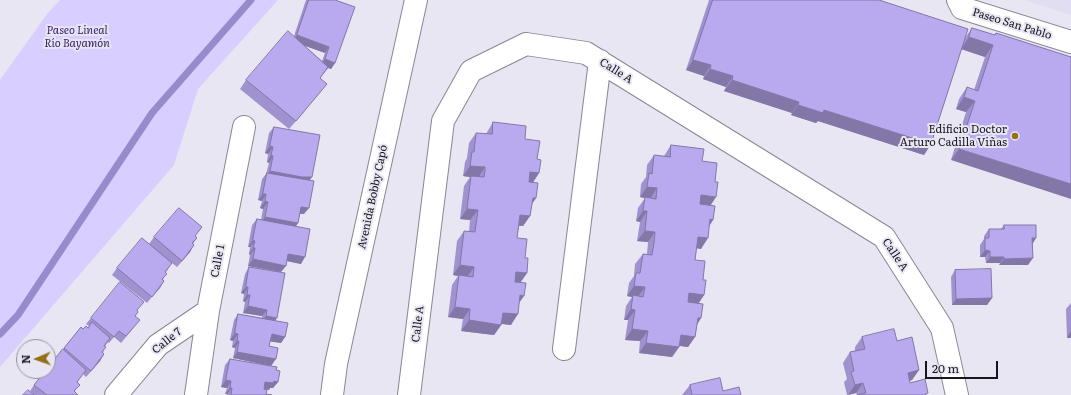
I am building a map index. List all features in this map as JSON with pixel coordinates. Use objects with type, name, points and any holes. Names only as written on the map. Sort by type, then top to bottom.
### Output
[{"type":"street","name":"Avenida Bobby Capó","points":[[332,395],[336,364],[416,0]]},
{"type":"street","name":"Paseo San Pablo","points":[[958,0],[962,8],[1071,42]]},
{"type":"street","name":"Calle A","points":[[409,395],[443,121],[471,71],[526,44],[586,53],[884,237],[942,328],[957,395]]},
{"type":"street","points":[[564,349],[600,61]]},
{"type":"street","name":"Calle 1","points":[[196,395],[208,311],[244,127]]},
{"type":"street","name":"Calle 7","points":[[116,395],[158,345],[208,311]]},
{"type":"shaded area","points":[[1025,0],[1071,0],[1071,15]]},
{"type":"green space","name":"Paseo Lineal Río Bayamón","points":[[60,0],[278,0],[198,89],[174,165],[24,339],[16,339],[16,348],[0,367],[0,80],[47,14]]},
{"type":"building","points":[[309,0],[335,0],[355,7],[335,63],[325,59],[329,47],[297,35]]},
{"type":"building","points":[[713,0],[879,0],[968,29],[931,144],[824,110],[823,113],[798,105],[799,102],[732,80],[733,76],[710,69],[711,65],[693,60]]},
{"type":"building","name":"Edificio Doctor Arturo Cadilla Viñas","points":[[972,28],[995,35],[996,33],[1071,57],[1071,184],[959,149],[975,101],[964,97],[967,87],[978,91],[993,45],[969,37]]},
{"type":"building","points":[[288,31],[328,67],[320,78],[327,84],[296,121],[246,80]]},
{"type":"building","points":[[493,122],[526,126],[525,139],[540,141],[537,159],[541,160],[539,173],[530,172],[529,182],[538,183],[536,198],[533,198],[530,216],[520,215],[517,238],[527,239],[525,258],[528,258],[527,273],[516,272],[515,282],[526,283],[524,296],[520,295],[518,314],[503,313],[501,325],[469,320],[470,309],[455,307],[459,275],[473,277],[474,267],[460,265],[464,231],[475,232],[478,210],[467,209],[471,176],[484,177],[485,171],[485,167],[470,166],[472,152],[474,152],[476,133],[492,134]]},
{"type":"building","points":[[274,127],[320,135],[312,177],[302,177],[270,171],[273,147],[270,146]]},
{"type":"building","points":[[671,145],[704,149],[702,161],[717,163],[715,182],[718,182],[716,197],[701,195],[700,204],[715,206],[713,220],[710,219],[708,238],[698,237],[695,260],[705,261],[703,280],[706,280],[704,295],[689,293],[688,302],[703,304],[701,318],[698,318],[695,337],[681,335],[679,347],[646,343],[648,331],[632,329],[635,310],[631,309],[633,295],[643,297],[645,287],[634,286],[636,273],[640,273],[643,254],[652,255],[654,243],[655,232],[645,231],[647,211],[643,211],[645,197],[656,199],[657,188],[647,187],[649,173],[652,174],[654,155],[670,157]]},
{"type":"building","points":[[267,173],[314,181],[309,208],[301,207],[298,223],[265,217],[268,202],[265,201],[266,194],[263,194]]},
{"type":"building","points":[[179,208],[202,227],[195,236],[197,238],[192,243],[194,245],[182,261],[154,237]]},
{"type":"building","points":[[257,219],[310,229],[305,257],[288,254],[286,266],[253,259],[255,248],[253,248],[255,241],[253,240]]},
{"type":"building","points":[[1004,225],[1036,225],[1036,238],[1032,238],[1033,258],[1004,259],[1004,257],[990,257],[990,251],[985,250],[985,238],[989,238],[989,229],[1004,229]]},
{"type":"building","points":[[142,238],[172,263],[165,272],[167,274],[162,279],[164,281],[152,297],[117,268]]},
{"type":"building","points":[[249,267],[285,273],[277,318],[266,316],[267,310],[248,306],[250,295],[247,295],[248,287],[246,287]]},
{"type":"building","points":[[991,269],[992,298],[956,299],[955,270]]},
{"type":"building","points":[[120,282],[144,302],[137,310],[138,312],[135,316],[140,320],[126,336],[119,331],[114,337],[91,318]]},
{"type":"building","points":[[238,314],[288,323],[285,337],[272,334],[269,346],[278,348],[276,359],[237,352],[239,341],[237,341],[238,334],[235,333]]},
{"type":"building","points":[[92,322],[110,338],[104,346],[106,347],[102,352],[104,354],[91,371],[64,348],[81,327],[83,329],[86,326],[88,328]]},
{"type":"building","points":[[894,329],[897,341],[912,337],[919,370],[908,373],[910,383],[925,379],[928,393],[925,394],[926,395],[857,395],[866,393],[863,383],[855,385],[851,372],[854,371],[850,352],[865,349],[862,337]]},
{"type":"building","points":[[63,349],[86,370],[77,382],[80,385],[74,391],[78,395],[47,395],[34,385],[39,379],[56,379],[56,358]]},
{"type":"building","points":[[230,359],[277,367],[276,370],[280,371],[278,382],[265,382],[264,389],[267,390],[266,394],[272,395],[231,395],[231,381],[226,380]]},
{"type":"building","points":[[720,378],[723,391],[739,387],[741,395],[692,395],[690,385]]},
{"type":"building","points":[[28,390],[34,395],[23,395]]},
{"type":"waterway","points":[[0,334],[18,315],[152,113],[251,0]]},
{"type":"place","name":"Edificio Doctor Arturo Cadilla Viñas","points":[[1015,136]]}]
